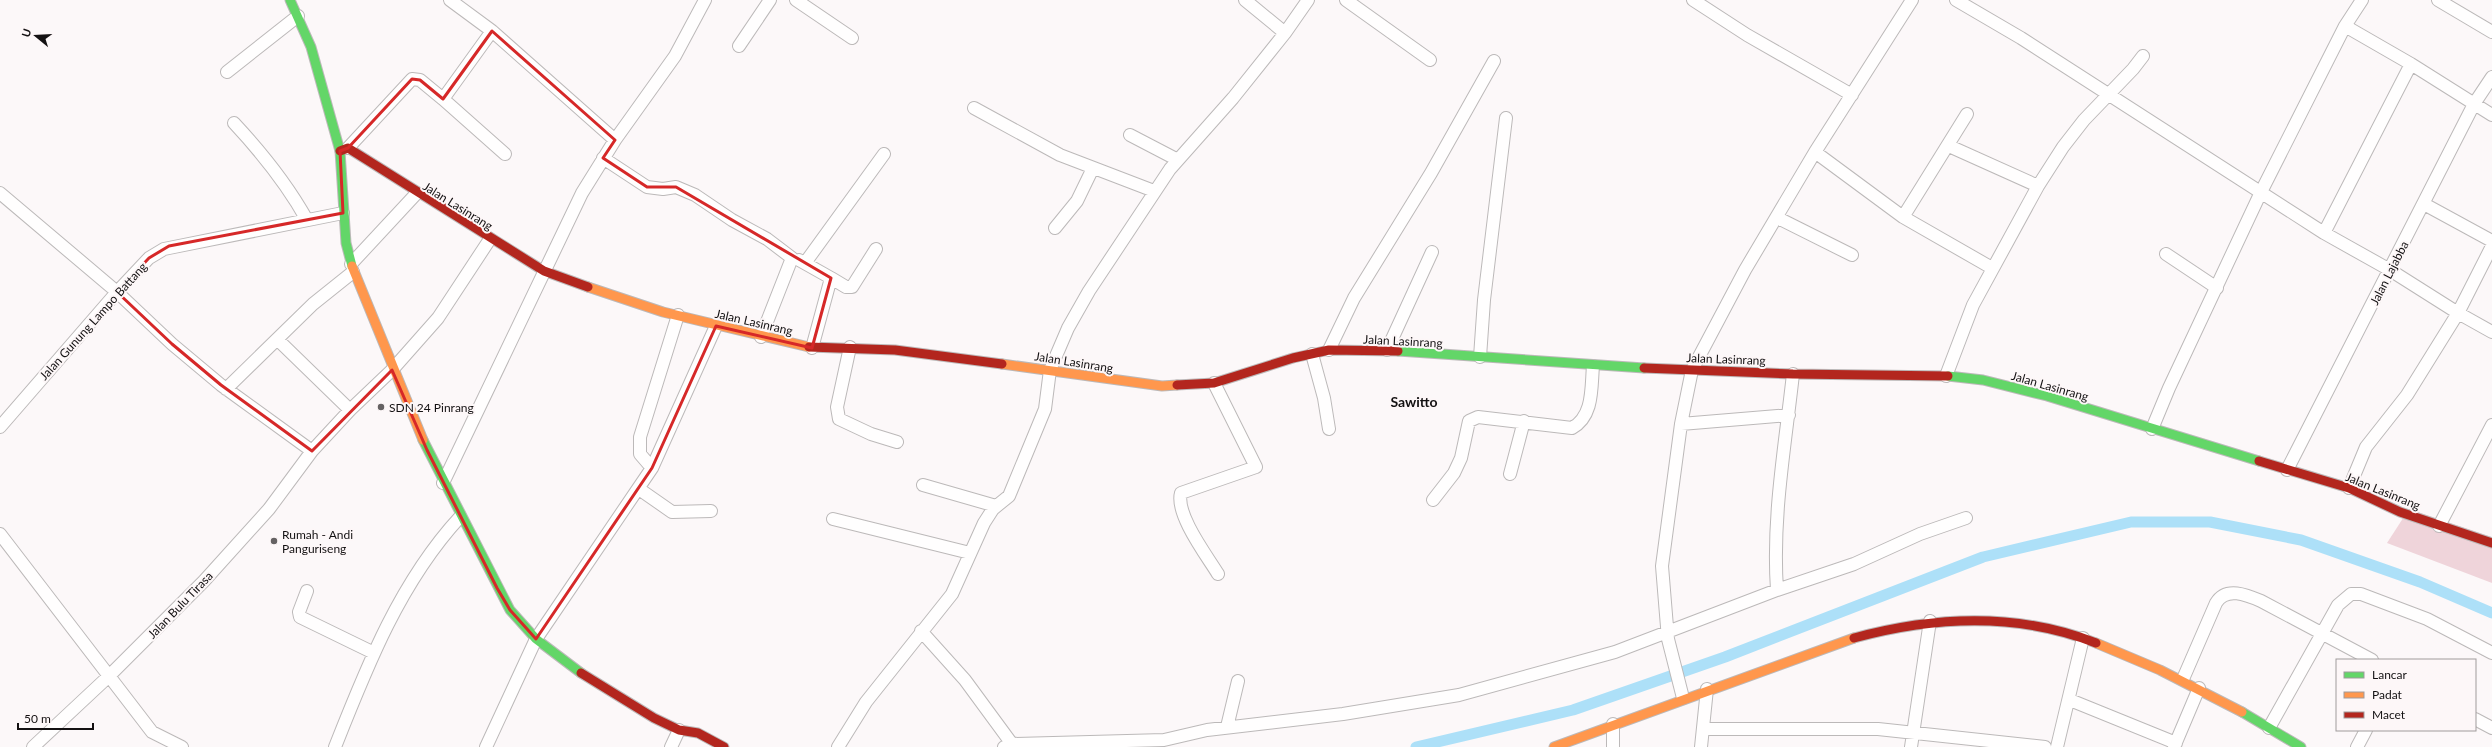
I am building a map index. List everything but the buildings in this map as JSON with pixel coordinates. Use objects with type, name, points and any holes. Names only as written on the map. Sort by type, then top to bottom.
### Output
[{"type":"street","points":[[290,0],[311,48],[344,149],[343,213],[352,268],[392,370],[443,483],[506,604],[536,639],[595,683],[679,730],[698,733],[724,747]]},
{"type":"street","points":[[450,0],[492,31],[615,140]]},
{"type":"street","points":[[443,483],[582,193],[615,140],[675,56],[705,0]]},
{"type":"street","points":[[739,46],[770,0]]},
{"type":"street","points":[[796,0],[852,38]]},
{"type":"street","points":[[1245,0],[1285,33]]},
{"type":"street","points":[[838,747],[866,702],[955,588],[984,523],[996,506],[1009,496],[1045,409],[1050,370],[1068,328],[1089,291],[1154,191],[1178,160],[1233,98],[1285,33],[1308,0]]},
{"type":"street","points":[[1346,0],[1430,60]]},
{"type":"street","points":[[1693,0],[1747,36],[1852,95]]},
{"type":"street","points":[[1682,693],[1668,636],[1662,566],[1681,424],[1692,370],[1746,270],[1778,218],[1815,152],[1912,0]]},
{"type":"street","points":[[1956,0],[2020,38],[2324,233],[2390,270],[2458,313],[2492,332]]},
{"type":"street","points":[[2152,429],[2169,388],[2261,192],[2345,26],[2362,0]]},
{"type":"street","points":[[2438,0],[2492,32]]},
{"type":"street","points":[[227,72],[298,16]]},
{"type":"street","points":[[2345,26],[2411,64],[2492,115]]},
{"type":"street","points":[[443,99],[492,31]]},
{"type":"street","points":[[1946,376],[1973,305],[2038,186],[2063,147],[2107,95],[2130,74],[2143,56]]},
{"type":"street","points":[[1329,350],[1354,298],[1403,220],[1494,61]]},
{"type":"street","points":[[2324,233],[2411,64]]},
{"type":"street","name":"Jalan Lajabba","points":[[2287,470],[2474,104],[2492,77]]},
{"type":"street","points":[[344,149],[412,79],[420,80],[505,154]]},
{"type":"street","points":[[974,108],[1060,155],[1154,191]]},
{"type":"street","points":[[1904,217],[1949,146],[1967,114]]},
{"type":"street","points":[[1480,357],[1506,118]]},
{"type":"street","points":[[234,123],[259,149],[288,188],[307,220]]},
{"type":"street","points":[[1130,135],[1178,160]]},
{"type":"street","points":[[1949,146],[2038,186]]},
{"type":"street","name":"Jalan Lasinrang","points":[[344,149],[544,271],[629,301],[716,326],[812,348],[850,347],[895,350],[1050,370],[1148,385],[1214,383],[1329,350],[1387,350],[1592,366],[1793,374],[1946,376],[1983,380],[2018,389],[2349,488],[2400,512],[2439,526],[2492,542]]},
{"type":"street","points":[[1815,152],[1904,217],[1992,268]]},
{"type":"street","points":[[806,263],[884,154]]},
{"type":"street","points":[[603,158],[647,187],[663,189],[676,187],[695,195],[732,220],[767,239],[792,258],[806,263],[846,286],[852,287],[876,249]]},
{"type":"street","points":[[1055,228],[1077,201],[1093,168]]},
{"type":"street","points":[[0,193],[117,292],[172,344],[226,389],[312,451]]},
{"type":"street","points":[[226,389],[352,268],[416,194]]},
{"type":"street","points":[[2424,204],[2492,240]]},
{"type":"street","name":"Jalan Gunung Lampo Battang","points":[[0,427],[117,292],[149,258],[169,246],[343,213]]},
{"type":"street","points":[[1778,218],[1852,254]]},
{"type":"street","name":"Jalan Bulu Tirasa","points":[[33,747],[109,676],[209,576],[269,509],[312,451],[350,410],[392,370],[438,318],[490,239]]},
{"type":"street","points":[[2349,488],[2366,447],[2407,396],[2458,313],[2492,246]]},
{"type":"street","points":[[1387,350],[1432,252]]},
{"type":"street","points":[[2166,254],[2217,288]]},
{"type":"street","points":[[761,337],[792,258]]},
{"type":"street","points":[[812,348],[831,278]]},
{"type":"street","points":[[652,468],[640,454],[640,437],[678,315]]},
{"type":"street","points":[[486,747],[536,639],[652,468],[716,326]]},
{"type":"street","points":[[278,340],[350,410]]},
{"type":"street","points":[[850,347],[837,407],[839,419],[871,434],[897,442]]},
{"type":"street","points":[[1312,354],[1324,398],[1329,429]]},
{"type":"street","points":[[1433,500],[1454,473],[1462,458],[1469,421],[1478,417],[1524,421],[1572,428],[1581,423],[1588,409],[1592,366]]},
{"type":"street","points":[[1777,590],[1774,550],[1777,506],[1793,374]]},
{"type":"street","points":[[1214,383],[1226,410],[1256,467],[1181,493],[1180,503],[1186,521],[1218,574]]},
{"type":"street","points":[[1681,424],[1789,415]]},
{"type":"street","points":[[1510,474],[1524,421]]},
{"type":"street","points":[[2439,526],[2492,425]]},
{"type":"street","points":[[923,485],[996,506]]},
{"type":"street","points":[[639,489],[672,512],[711,512]]},
{"type":"street","points":[[335,747],[374,653],[414,575],[460,517]]},
{"type":"street","points":[[921,631],[965,680],[1008,745],[1164,740],[1227,727],[1342,714],[1459,695],[1615,652],[1668,636],[1777,590],[1854,564],[1920,534],[1966,518]]},
{"type":"street","points":[[833,519],[970,553]]},
{"type":"street","points":[[0,534],[152,732],[182,747]]},
{"type":"street","points":[[307,591],[299,612],[300,617],[374,653]]},
{"type":"street","points":[[2183,680],[2216,603],[2224,595],[2236,593],[2249,596],[2323,633],[2370,659]]},
{"type":"street","points":[[2269,728],[2341,600],[2351,594],[2360,594],[2427,619],[2492,653]]},
{"type":"street","points":[[1911,747],[1930,622]]},
{"type":"street","points":[[1554,747],[1613,724],[1682,693],[1707,689],[1840,642],[1886,628],[1930,622],[2009,622],[2040,626],[2083,638],[2183,680],[2301,747]]},
{"type":"street","points":[[2057,747],[2070,700],[2083,638]]},
{"type":"street","points":[[1227,727],[1238,681]]},
{"type":"street","points":[[2070,700],[2175,745],[2199,688]]},
{"type":"street","points":[[1701,747],[1707,689]]},
{"type":"street","points":[[2476,720],[2492,728]]},
{"type":"street","points":[[1613,724],[1613,747]]},
{"type":"street","points":[[1704,729],[1790,728],[1914,731],[2045,747]]},
{"type":"street","points":[[671,747],[679,730]]},
{"type":"street","points":[[2357,747],[2365,731]]},
{"type":"highlighted area","points":[[492,31],[615,140],[603,158],[647,187],[676,187],[831,278],[812,348],[716,326],[652,468],[536,639],[510,610],[497,588],[427,450],[392,370],[312,451],[221,385],[172,344],[117,292],[149,258],[169,246],[343,213],[340,151],[348,148],[412,79],[420,80],[443,99]]},
{"type":"shaded area","points":[[2409,509],[2492,537],[2492,583],[2387,543]]},
{"type":"waterway","points":[[1416,747],[1573,710],[1725,657],[1983,557],[2131,522],[2210,522],[2301,540],[2420,582],[2492,613]]},
{"type":"traffic: fast","points":[[290,0],[311,47],[340,151],[346,243],[352,266]]},
{"type":"traffic: fast","points":[[1398,351],[1644,368]]},
{"type":"traffic: fast","points":[[1948,376],[1983,380],[2047,396],[2259,461]]},
{"type":"traffic: fast","points":[[423,440],[510,610],[536,639],[581,673]]},
{"type":"traffic: fast","points":[[2242,712],[2301,747]]},
{"type":"traffic: slow","points":[[352,266],[423,440]]},
{"type":"traffic: slow","points":[[588,287],[663,312],[809,347]]},
{"type":"traffic: slow","points":[[1002,364],[1162,386],[1177,385]]},
{"type":"traffic: slow","points":[[1554,747],[1854,638]]},
{"type":"traffic: slow","points":[[2096,643],[2160,670],[2242,712]]},
{"type":"traffic: jam","points":[[340,151],[348,148],[544,271],[588,287]]},
{"type":"traffic: jam","points":[[809,347],[895,350],[1002,364]]},
{"type":"traffic: jam","points":[[1177,385],[1214,383],[1293,358],[1329,350],[1398,351]]},
{"type":"traffic: jam","points":[[1644,368],[1793,374],[1948,376]]},
{"type":"traffic: jam","points":[[2259,461],[2349,488],[2400,512],[2492,543]]},
{"type":"traffic: jam","points":[[1854,638],[1915,625],[1976,621],[2006,622],[2036,626],[2066,633],[2096,643]]},
{"type":"traffic: jam","points":[[581,673],[654,718],[679,730],[698,733],[724,747]]},
{"type":"place","name":"SDN 24 Pinrang","points":[[381,407]]},
{"type":"place","name":"Rumah - Andi Panguriseng","points":[[274,541]]},
{"type":"district","name":"Sawitto","points":[[1414,401]]}]
